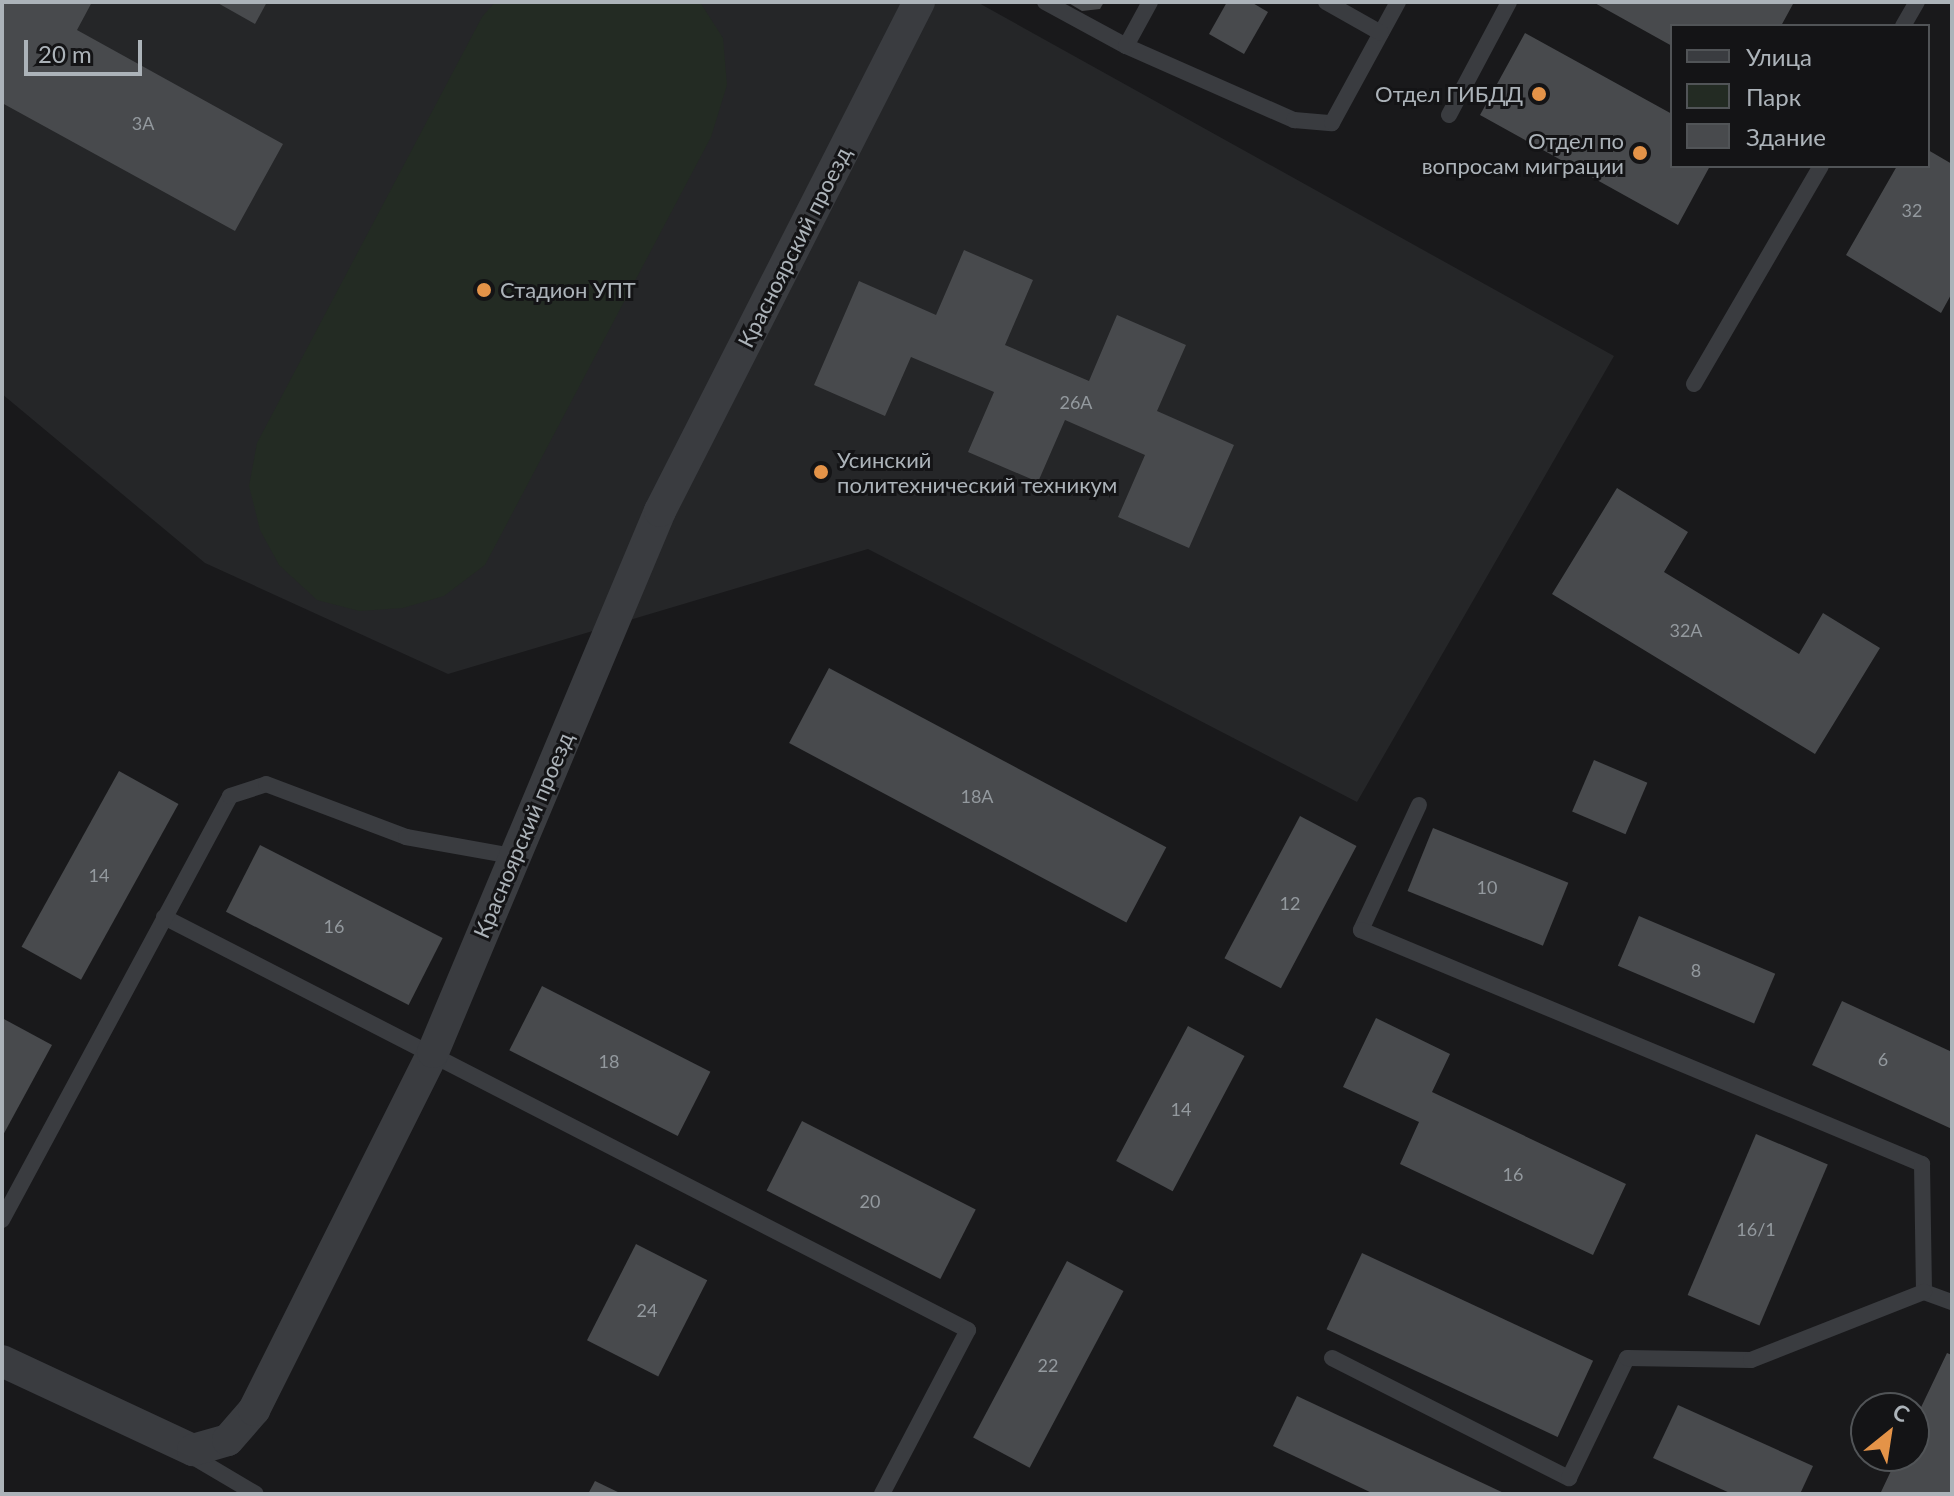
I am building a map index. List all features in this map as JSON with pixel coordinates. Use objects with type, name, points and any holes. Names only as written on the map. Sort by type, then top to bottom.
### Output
[{"type":"street","name":"Красноярский проезд","points":[[2,1361],[172,1444],[213,1447],[235,1434],[254,1410],[433,1052],[660,511],[919,2]]},
{"type":"lane","points":[[1045,2],[1126,46],[1294,120],[1332,123],[1398,2]]},
{"type":"lane","points":[[1126,46],[1150,2]]},
{"type":"lane","points":[[1326,2],[1381,33]]},
{"type":"lane","points":[[1449,115],[1509,2]]},
{"type":"lane","points":[[1904,24],[1917,2]]},
{"type":"lane","points":[[1694,384],[1820,168]]},
{"type":"lane","points":[[2,1220],[230,796],[266,784],[406,837],[513,856]]},
{"type":"lane","points":[[1419,805],[1361,930],[1922,1164],[1924,1292]]},
{"type":"lane","points":[[164,917],[433,1052],[968,1330],[882,1494]]},
{"type":"lane","points":[[1332,1358],[1569,1478],[1627,1358],[1751,1360],[1924,1292],[1952,1302]]},
{"type":"lane","points":[[172,1444],[256,1494]]},
{"type":"shaded area","name":"Усинский политехнический техникум","points":[[2,2],[977,2],[1614,356],[1357,802],[868,549],[448,674],[205,563],[2,394]]},
{"type":"green space","name":"Стадион УПТ","points":[[495,2],[700,2],[723,38],[727,85],[711,137],[485,565],[444,596],[403,608],[359,611],[317,600],[279,565],[260,530],[249,486],[257,443],[482,17]]},
{"type":"building","points":[[2,2],[92,2],[77,30],[283,144],[235,231],[2,103]]},
{"type":"building","points":[[216,2],[267,2],[255,24]]},
{"type":"building","points":[[1067,2],[1104,2],[1100,9],[1082,11]]},
{"type":"building","points":[[1227,2],[1251,2],[1268,12],[1244,54],[1209,34]]},
{"type":"building","points":[[1593,2],[1793,4],[1782,24],[1670,24],[1670,45]]},
{"type":"building","points":[[1525,33],[1670,113],[1670,168],[1709,168],[1678,225],[1480,115]]},
{"type":"building","points":[[1930,151],[1952,164],[1952,293],[1941,313],[1846,255],[1896,168],[1930,168]]},
{"type":"building","name":"Усинский политехнический техникум","points":[[964,250],[1033,280],[1005,345],[1089,381],[1117,315],[1186,345],[1157,411],[1234,445],[1189,548],[1118,517],[1145,455],[1065,420],[1038,482],[968,452],[994,392],[911,357],[885,416],[814,385],[859,281],[936,315]]},
{"type":"building","points":[[1617,488],[1688,532],[1664,572],[1799,654],[1823,613],[1880,648],[1815,754],[1552,594]]},
{"type":"building","points":[[829,668],[1166,847],[1126,922],[789,743]]},
{"type":"building","points":[[1594,760],[1647,783],[1626,834],[1572,812]]},
{"type":"building","points":[[119,771],[178,804],[81,980],[22,947]]},
{"type":"building","points":[[1300,816],[1357,846],[1281,988],[1224,958]]},
{"type":"building","points":[[1433,828],[1568,883],[1543,946],[1408,891]]},
{"type":"building","points":[[260,845],[443,938],[409,1005],[226,912]]},
{"type":"building","points":[[1639,916],[1775,974],[1754,1024],[1618,966]]},
{"type":"building","points":[[542,986],[710,1072],[678,1136],[509,1050]]},
{"type":"building","points":[[1842,1001],[1952,1052],[1952,1129],[1812,1065]]},
{"type":"building","points":[[2,1018],[52,1045],[2,1137]]},
{"type":"building","points":[[1376,1018],[1450,1054],[1432,1092],[1626,1184],[1593,1255],[1400,1164],[1419,1122],[1343,1087]]},
{"type":"building","points":[[1188,1026],[1245,1056],[1173,1191],[1116,1161]]},
{"type":"building","points":[[802,1121],[976,1210],[940,1279],[767,1190]]},
{"type":"building","points":[[1756,1134],[1828,1164],[1759,1326],[1688,1295]]},
{"type":"building","points":[[636,1244],[707,1280],[658,1377],[587,1340]]},
{"type":"building","points":[[1362,1253],[1593,1361],[1558,1437],[1327,1329]]},
{"type":"building","points":[[1067,1261],[1124,1291],[1030,1468],[973,1438]]},
{"type":"building","points":[[1947,1353],[1952,1355],[1952,1494],[1881,1492],[1890,1472],[1930,1472],[1928,1392]]},
{"type":"building","points":[[1297,1396],[1506,1494],[1374,1494],[1273,1446]]},
{"type":"building","points":[[1678,1405],[1813,1466],[1800,1494],[1732,1494],[1653,1458]]},
{"type":"building","points":[[595,1481],[622,1494],[588,1494]]},
{"type":"place","name":"Отдел ГИБДД","points":[[1539,94]]},
{"type":"place","name":"Отдел по вопросам миграции","points":[[1640,153]]},
{"type":"place","name":"Стадион УПТ","points":[[484,290]]},
{"type":"place","name":"Усинский политехнический техникум","points":[[821,472]]}]
